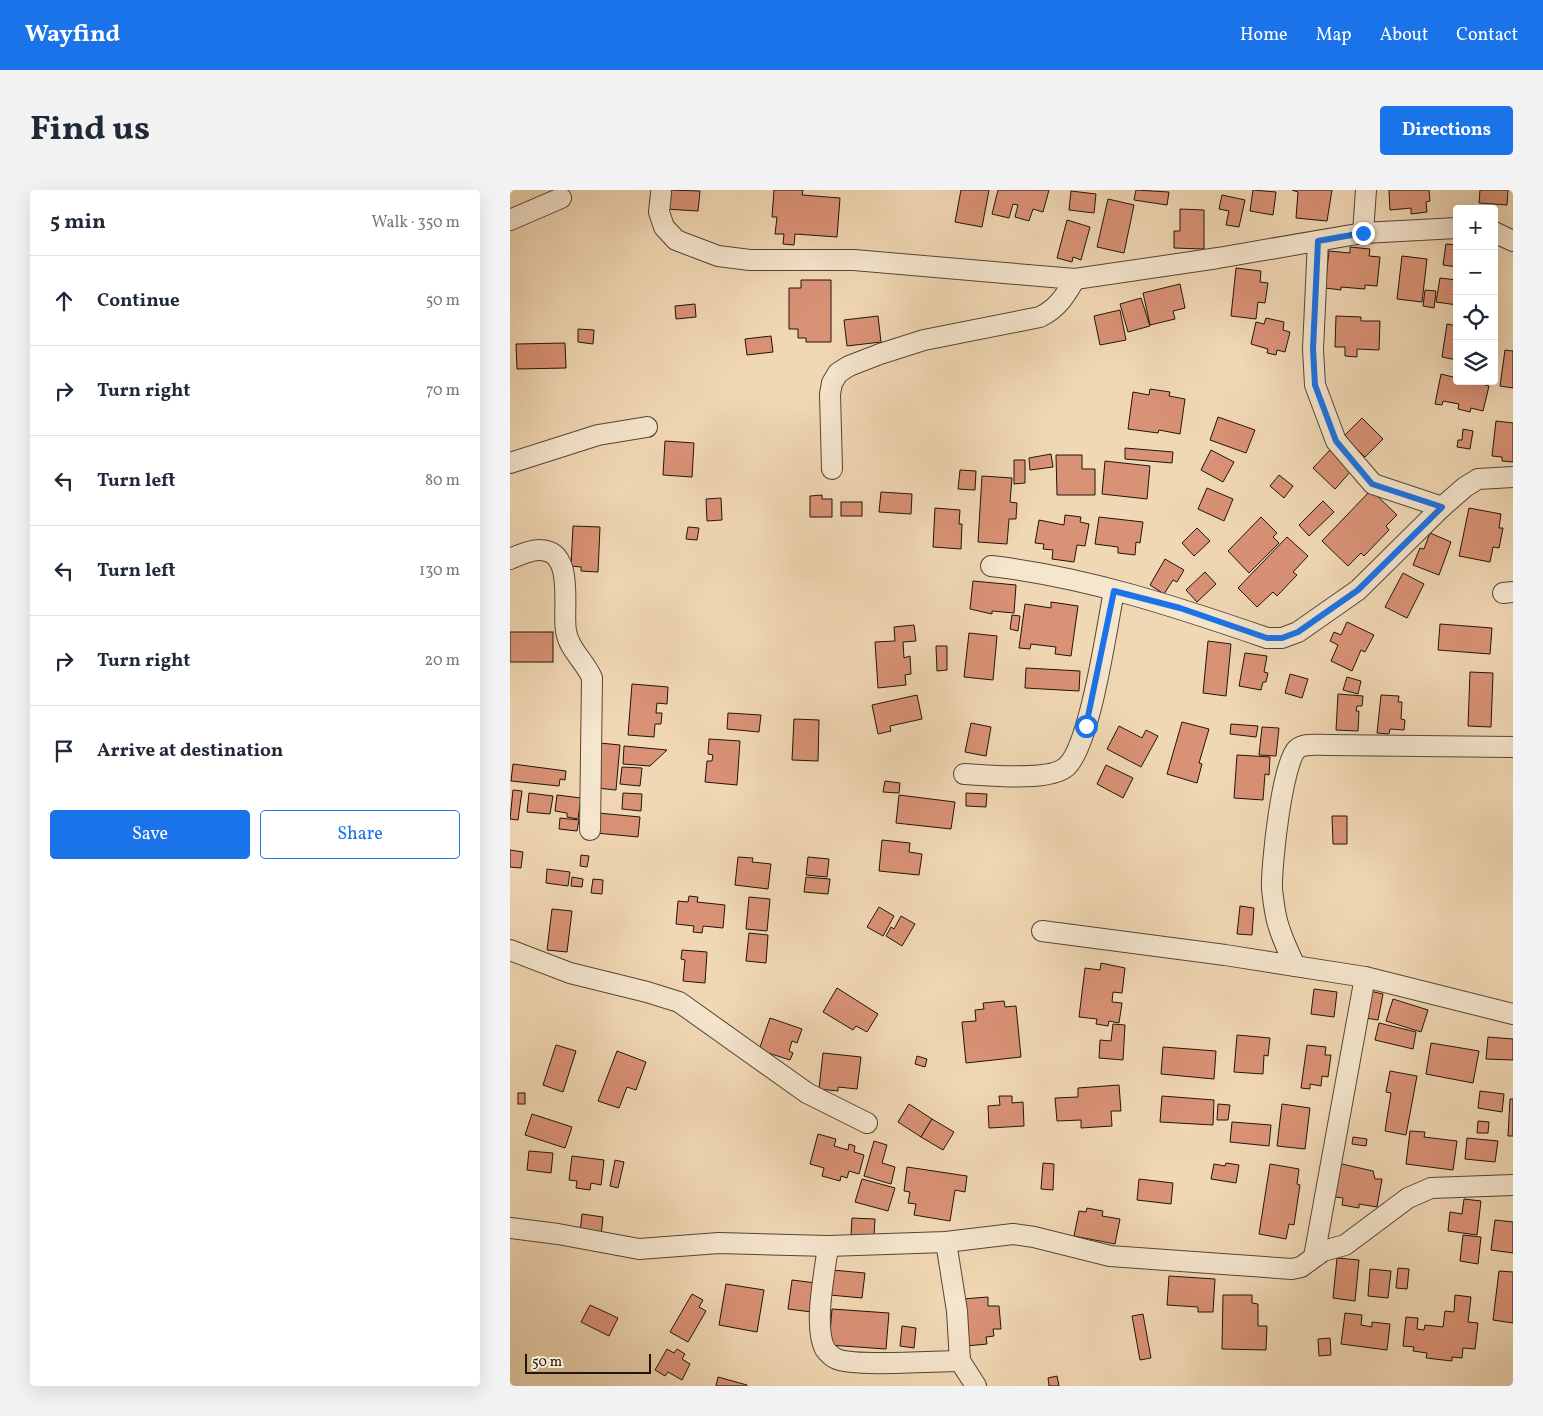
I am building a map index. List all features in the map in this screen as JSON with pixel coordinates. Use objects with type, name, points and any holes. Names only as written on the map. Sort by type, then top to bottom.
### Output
[{"type":"street","points":[[1363,233],[1366,190]]},
{"type":"street","points":[[661,193],[659,212],[664,228],[676,240],[718,256],[750,260],[854,260],[1075,279],[1218,258],[1363,233],[1453,228]]},
{"type":"street","points":[[510,220],[561,198]]},
{"type":"street","points":[[1498,234],[1513,241]]},
{"type":"street","points":[[1318,241],[1313,349],[1315,385],[1336,441],[1372,484],[1442,507]]},
{"type":"street","points":[[832,468],[830,394],[832,382],[838,373],[857,363],[924,340],[1040,317],[1054,310],[1064,298],[1075,279]]},
{"type":"street","points":[[510,463],[598,435],[647,427]]},
{"type":"street","points":[[991,566],[1044,573],[1180,608],[1267,638],[1282,638],[1298,632],[1358,590],[1442,507],[1465,487],[1478,479],[1513,477]]},
{"type":"street","points":[[510,559],[538,550],[550,551],[559,558],[564,568],[566,631],[570,645],[588,667],[592,678],[590,830]]},
{"type":"street","points":[[964,774],[1020,776],[1052,774],[1066,767],[1077,750],[1086,726],[1114,591]]},
{"type":"street","points":[[1295,966],[1276,917],[1272,888],[1277,823],[1283,789],[1291,758],[1297,749],[1320,745],[1513,748]]},
{"type":"street","points":[[1042,932],[1365,977],[1513,1014]]},
{"type":"street","points":[[510,950],[570,973],[679,1002],[714,1025],[807,1093],[867,1124]]},
{"type":"street","points":[[1314,1257],[1365,977]]},
{"type":"street","points":[[510,1228],[558,1234],[639,1249],[719,1243],[828,1246],[946,1242],[1014,1234],[1034,1237],[1110,1256],[1292,1268],[1301,1267],[1323,1251],[1345,1244],[1408,1198],[1431,1188],[1513,1184]]},
{"type":"street","points":[[946,1242],[957,1311],[960,1361],[976,1386]]},
{"type":"street","points":[[828,1246],[821,1311],[821,1334],[826,1350],[837,1360],[858,1362],[960,1361]]},
{"type":"building","points":[[667,190],[700,191],[698,211],[666,209]]},
{"type":"building","points":[[774,190],[803,190],[802,195],[840,198],[837,237],[795,234],[794,245],[783,244],[784,234],[775,234],[777,217],[772,217]]},
{"type":"building","points":[[961,190],[989,190],[982,227],[955,222]]},
{"type":"building","points":[[998,190],[1049,190],[1043,212],[1033,209],[1029,221],[1015,217],[1018,205],[1013,204],[1009,218],[992,214]]},
{"type":"building","points":[[1136,190],[1169,192],[1167,205],[1134,200]]},
{"type":"building","points":[[1253,190],[1276,192],[1273,215],[1250,211]]},
{"type":"building","points":[[1292,190],[1332,190],[1327,221],[1296,218],[1298,192]]},
{"type":"building","points":[[1389,190],[1429,190],[1430,201],[1426,202],[1427,212],[1411,214],[1411,208],[1390,210]]},
{"type":"building","points":[[1480,190],[1508,190],[1507,205],[1479,203]]},
{"type":"building","points":[[1071,191],[1096,194],[1094,213],[1069,210]]},
{"type":"building","points":[[1222,195],[1245,200],[1239,227],[1226,225],[1229,211],[1219,209]]},
{"type":"building","points":[[1108,199],[1134,205],[1124,253],[1097,247]]},
{"type":"building","points":[[1180,209],[1204,210],[1204,249],[1174,248],[1174,231],[1180,231]]},
{"type":"building","points":[[1067,220],[1090,227],[1081,260],[1073,257],[1072,262],[1057,258]]},
{"type":"building","points":[[1446,244],[1453,245],[1453,266],[1443,265]]},
{"type":"building","points":[[1350,247],[1370,249],[1369,256],[1380,257],[1377,286],[1365,285],[1365,289],[1341,287],[1341,290],[1325,288],[1329,251],[1350,253]]},
{"type":"building","points":[[1402,256],[1427,259],[1422,302],[1397,299]]},
{"type":"building","points":[[1236,268],[1261,271],[1260,282],[1268,283],[1265,303],[1258,302],[1256,319],[1231,316]]},
{"type":"building","points":[[1440,278],[1453,280],[1453,304],[1436,302]]},
{"type":"building","points":[[801,280],[831,280],[831,342],[806,342],[806,338],[798,338],[798,329],[789,329],[789,288],[801,288]]},
{"type":"building","points":[[1180,284],[1185,308],[1173,311],[1175,319],[1150,325],[1143,293]]},
{"type":"building","points":[[1425,290],[1436,291],[1434,308],[1423,306]]},
{"type":"building","points":[[1141,298],[1150,326],[1128,332],[1120,304]]},
{"type":"building","points":[[695,304],[696,317],[676,319],[675,306]]},
{"type":"building","points":[[1120,310],[1126,340],[1100,345],[1094,316]]},
{"type":"building","points":[[878,316],[881,342],[847,346],[844,320]]},
{"type":"building","points":[[1336,316],[1361,317],[1361,321],[1380,321],[1379,350],[1357,349],[1357,357],[1345,356],[1345,347],[1335,347]]},
{"type":"building","points":[[1266,318],[1284,322],[1283,330],[1290,332],[1285,352],[1277,350],[1276,355],[1267,353],[1268,349],[1251,344],[1256,322],[1264,324]]},
{"type":"building","points":[[1447,324],[1453,325],[1453,359],[1442,357]]},
{"type":"building","points":[[578,329],[594,330],[593,344],[578,342]]},
{"type":"building","points":[[771,336],[773,352],[747,355],[745,339]]},
{"type":"building","points":[[565,343],[566,368],[517,369],[516,344]]},
{"type":"building","points":[[1505,350],[1513,351],[1513,388],[1500,386]]},
{"type":"building","points":[[1441,374],[1453,377],[1453,385],[1489,386],[1483,411],[1471,408],[1470,412],[1458,409],[1459,404],[1443,401],[1442,405],[1435,404]]},
{"type":"building","points":[[1150,389],[1170,392],[1169,396],[1185,399],[1180,434],[1159,430],[1158,433],[1128,429],[1133,392],[1149,395]]},
{"type":"building","points":[[1218,417],[1255,430],[1246,453],[1210,440]]},
{"type":"building","points":[[1362,418],[1383,439],[1365,457],[1352,445],[1338,442]]},
{"type":"building","points":[[1496,421],[1513,423],[1513,462],[1502,461],[1502,457],[1492,456]]},
{"type":"building","points":[[1463,429],[1473,431],[1470,449],[1457,447],[1458,440],[1462,440]]},
{"type":"building","points":[[665,441],[694,443],[692,477],[663,475]]},
{"type":"building","points":[[1125,448],[1173,452],[1172,463],[1125,459]]},
{"type":"building","points":[[1211,450],[1234,462],[1223,482],[1201,470]]},
{"type":"building","points":[[1330,450],[1351,471],[1335,489],[1313,468]]},
{"type":"building","points":[[1051,454],[1053,467],[1030,470],[1029,458]]},
{"type":"building","points":[[1056,455],[1082,455],[1082,469],[1095,469],[1095,495],[1057,495]]},
{"type":"building","points":[[1014,460],[1025,460],[1025,483],[1014,484]]},
{"type":"building","points":[[1105,461],[1150,466],[1147,499],[1102,494]]},
{"type":"building","points":[[960,470],[976,471],[975,490],[958,489]]},
{"type":"building","points":[[1279,475],[1293,486],[1284,498],[1270,486]]},
{"type":"building","points":[[982,476],[1012,478],[1010,502],[1017,503],[1016,519],[1009,519],[1007,544],[978,542]]},
{"type":"building","points":[[1207,488],[1233,499],[1224,521],[1198,509]]},
{"type":"building","points":[[1371,490],[1397,515],[1386,526],[1389,530],[1364,556],[1361,553],[1348,566],[1322,541]]},
{"type":"building","points":[[881,492],[912,494],[911,514],[879,512]]},
{"type":"building","points":[[822,495],[822,499],[832,499],[832,517],[810,517],[810,496]]},
{"type":"building","points":[[721,498],[722,520],[707,521],[706,499]]},
{"type":"building","points":[[1323,501],[1334,512],[1309,536],[1299,525]]},
{"type":"building","points":[[841,502],[862,502],[862,516],[841,516]]},
{"type":"building","points":[[935,508],[960,510],[959,524],[962,524],[961,549],[933,547]]},
{"type":"building","points":[[1469,508],[1501,514],[1499,528],[1503,528],[1499,548],[1493,547],[1490,562],[1459,556]]},
{"type":"building","points":[[1065,515],[1081,517],[1080,522],[1089,524],[1085,546],[1077,545],[1074,562],[1052,559],[1053,550],[1043,549],[1044,544],[1035,543],[1039,520],[1064,525]]},
{"type":"building","points":[[1099,517],[1143,522],[1140,543],[1136,542],[1135,555],[1118,553],[1118,547],[1095,544]]},
{"type":"building","points":[[1261,517],[1277,533],[1273,537],[1279,543],[1249,573],[1228,551]]},
{"type":"building","points":[[573,526],[600,527],[598,572],[581,571],[581,567],[571,566]]},
{"type":"building","points":[[688,527],[699,528],[697,540],[686,539]]},
{"type":"building","points":[[1197,528],[1210,541],[1194,556],[1182,543]]},
{"type":"building","points":[[1430,533],[1451,542],[1439,575],[1413,565],[1420,548],[1424,549]]},
{"type":"building","points":[[1287,537],[1308,556],[1293,572],[1297,575],[1277,596],[1273,592],[1257,607],[1238,588]]},
{"type":"building","points":[[1165,559],[1184,570],[1177,582],[1173,580],[1164,594],[1150,585]]},
{"type":"building","points":[[1205,572],[1216,584],[1197,602],[1186,590]]},
{"type":"building","points":[[1403,573],[1424,584],[1407,618],[1385,607]]},
{"type":"building","points":[[973,581],[1016,585],[1014,613],[992,611],[992,614],[970,609]]},
{"type":"building","points":[[1051,602],[1078,606],[1071,656],[1055,654],[1056,647],[1031,644],[1030,649],[1019,648],[1025,604],[1051,608]]},
{"type":"building","points":[[1012,615],[1020,616],[1018,631],[1010,629]]},
{"type":"building","points":[[1347,622],[1374,635],[1365,652],[1361,650],[1352,671],[1331,661],[1338,645],[1330,641],[1334,632],[1341,635]]},
{"type":"building","points":[[1440,624],[1492,628],[1490,654],[1438,650]]},
{"type":"building","points":[[914,625],[916,641],[903,642],[904,658],[910,656],[911,674],[905,675],[906,685],[878,688],[875,642],[895,641],[894,627]]},
{"type":"building","points":[[510,632],[553,632],[553,662],[510,662]]},
{"type":"building","points":[[969,633],[997,636],[993,680],[964,677]]},
{"type":"building","points":[[1208,641],[1231,644],[1226,696],[1203,693]]},
{"type":"building","points":[[936,646],[947,646],[947,670],[937,671]]},
{"type":"building","points":[[1245,653],[1267,656],[1264,672],[1268,673],[1266,682],[1263,682],[1261,690],[1239,686]]},
{"type":"building","points":[[1026,668],[1080,671],[1079,691],[1025,688]]},
{"type":"building","points":[[1470,672],[1493,673],[1491,727],[1468,726]]},
{"type":"building","points":[[1290,674],[1308,679],[1302,698],[1285,693]]},
{"type":"building","points":[[1347,677],[1361,681],[1358,694],[1343,690]]},
{"type":"building","points":[[632,684],[668,687],[667,704],[657,703],[656,713],[662,713],[661,724],[655,724],[654,737],[628,735]]},
{"type":"building","points":[[1338,694],[1363,696],[1362,706],[1357,706],[1356,711],[1359,711],[1358,731],[1336,730]]},
{"type":"building","points":[[917,695],[922,719],[890,726],[891,731],[878,734],[872,705]]},
{"type":"building","points":[[1381,695],[1399,696],[1398,702],[1402,702],[1401,719],[1405,720],[1404,730],[1390,729],[1389,734],[1377,733]]},
{"type":"building","points":[[728,713],[761,715],[759,732],[727,729]]},
{"type":"building","points":[[794,719],[819,720],[818,761],[792,760]]},
{"type":"building","points":[[1182,722],[1209,729],[1199,763],[1202,764],[1197,783],[1167,774]]},
{"type":"building","points":[[971,723],[991,727],[986,756],[965,752]]},
{"type":"building","points":[[1231,724],[1258,726],[1256,737],[1230,734]]},
{"type":"building","points":[[1119,726],[1142,738],[1146,730],[1158,736],[1141,767],[1107,749]]},
{"type":"building","points":[[1262,727],[1279,728],[1276,756],[1259,755]]},
{"type":"building","points":[[709,739],[740,741],[737,785],[705,782],[707,761],[712,761],[713,755],[708,754]]},
{"type":"building","points":[[600,743],[620,745],[616,790],[596,788]]},
{"type":"building","points":[[624,746],[667,750],[650,766],[623,764]]},
{"type":"building","points":[[1237,755],[1270,757],[1269,775],[1265,774],[1263,800],[1234,798]]},
{"type":"building","points":[[513,764],[566,771],[565,780],[560,779],[559,786],[511,781]]},
{"type":"building","points":[[1106,765],[1133,778],[1123,798],[1097,784]]},
{"type":"building","points":[[622,767],[642,768],[640,786],[620,784]]},
{"type":"building","points":[[885,781],[900,783],[899,793],[883,792]]},
{"type":"building","points":[[513,790],[522,791],[518,820],[510,819]]},
{"type":"building","points":[[529,793],[553,796],[550,814],[527,812]]},
{"type":"building","points":[[623,793],[642,794],[641,811],[622,809]]},
{"type":"building","points":[[966,793],[987,794],[986,807],[966,806]]},
{"type":"building","points":[[557,795],[581,798],[578,819],[567,817],[567,813],[555,811]]},
{"type":"building","points":[[899,795],[955,802],[951,829],[896,823]]},
{"type":"building","points":[[598,813],[640,817],[638,837],[596,833]]},
{"type":"building","points":[[1332,816],[1347,816],[1347,844],[1333,844]]},
{"type":"building","points":[[560,818],[579,820],[577,831],[559,829]]},
{"type":"building","points":[[882,840],[910,843],[909,852],[922,854],[919,875],[879,871]]},
{"type":"building","points":[[510,850],[523,852],[521,868],[510,867]]},
{"type":"building","points":[[581,855],[589,856],[587,867],[580,866]]},
{"type":"building","points":[[738,857],[753,858],[752,862],[771,864],[768,889],[735,885]]},
{"type":"building","points":[[808,857],[829,859],[827,877],[806,875]]},
{"type":"building","points":[[547,869],[570,872],[568,886],[546,883]]},
{"type":"building","points":[[572,877],[583,879],[582,887],[571,886]]},
{"type":"building","points":[[806,877],[830,879],[828,894],[804,892]]},
{"type":"building","points":[[593,879],[603,880],[602,894],[591,893]]},
{"type":"building","points":[[689,896],[698,897],[697,902],[725,905],[723,928],[703,926],[702,933],[693,932],[694,926],[676,924],[678,901],[688,902]]},
{"type":"building","points":[[749,897],[770,899],[767,931],[746,929]]},
{"type":"building","points":[[1240,906],[1254,908],[1252,935],[1237,934]]},
{"type":"building","points":[[879,907],[894,916],[883,936],[867,927]]},
{"type":"building","points":[[552,909],[572,911],[567,952],[547,950]]},
{"type":"building","points":[[901,916],[915,924],[902,946],[886,936],[891,927],[894,929]]},
{"type":"building","points":[[749,933],[768,935],[766,963],[746,961]]},
{"type":"building","points":[[682,950],[707,952],[705,983],[683,981],[685,960],[681,959]]},
{"type":"building","points":[[1101,963],[1125,968],[1122,993],[1113,992],[1112,1002],[1122,1003],[1119,1023],[1109,1021],[1108,1026],[1096,1024],[1097,1019],[1079,1017],[1085,968],[1100,970]]},
{"type":"building","points":[[837,988],[878,1014],[867,1032],[856,1026],[853,1030],[823,1012]]},
{"type":"building","points":[[1314,989],[1337,992],[1334,1017],[1311,1014]]},
{"type":"building","points":[[1365,990],[1383,994],[1378,1020],[1360,1017]]},
{"type":"building","points":[[1393,999],[1428,1010],[1421,1032],[1386,1021]]},
{"type":"building","points":[[1004,1001],[1005,1007],[1016,1006],[1021,1057],[966,1063],[962,1022],[976,1021],[975,1010],[984,1009],[983,1003]]},
{"type":"building","points":[[770,1018],[802,1029],[797,1043],[792,1041],[789,1051],[793,1053],[790,1060],[759,1050]]},
{"type":"building","points":[[1379,1023],[1416,1032],[1413,1049],[1375,1040]]},
{"type":"building","points":[[1113,1024],[1125,1025],[1123,1060],[1099,1058],[1100,1040],[1111,1041]]},
{"type":"building","points":[[1237,1035],[1270,1038],[1268,1056],[1264,1055],[1263,1074],[1234,1072]]},
{"type":"building","points":[[1488,1037],[1513,1039],[1513,1060],[1486,1059]]},
{"type":"building","points":[[1431,1043],[1479,1051],[1473,1083],[1426,1074]]},
{"type":"building","points":[[556,1045],[576,1051],[563,1092],[543,1085]]},
{"type":"building","points":[[1307,1045],[1326,1047],[1325,1055],[1331,1055],[1328,1077],[1322,1076],[1321,1086],[1310,1084],[1310,1089],[1301,1088]]},
{"type":"building","points":[[1163,1047],[1216,1051],[1214,1079],[1161,1074]]},
{"type":"building","points":[[617,1051],[646,1062],[636,1090],[627,1087],[619,1108],[598,1101]]},
{"type":"building","points":[[823,1053],[861,1057],[857,1089],[838,1087],[838,1091],[819,1089]]},
{"type":"building","points":[[917,1056],[927,1059],[925,1067],[915,1064]]},
{"type":"building","points":[[1390,1071],[1417,1076],[1406,1135],[1385,1131],[1391,1093],[1386,1092]]},
{"type":"building","points":[[1119,1085],[1121,1111],[1111,1111],[1112,1126],[1081,1128],[1081,1120],[1057,1121],[1055,1098],[1078,1097],[1078,1088]]},
{"type":"building","points":[[1480,1091],[1504,1094],[1502,1112],[1478,1108]]},
{"type":"building","points":[[518,1093],[525,1093],[525,1104],[518,1104]]},
{"type":"building","points":[[999,1096],[1012,1096],[1012,1103],[1023,1102],[1024,1126],[989,1128],[988,1106],[1000,1105]]},
{"type":"building","points":[[1162,1096],[1214,1100],[1213,1125],[1160,1122]]},
{"type":"building","points":[[1510,1099],[1513,1099],[1513,1136],[1508,1136]]},
{"type":"building","points":[[909,1104],[932,1119],[921,1137],[898,1122]]},
{"type":"building","points":[[1218,1104],[1230,1105],[1228,1120],[1217,1120]]},
{"type":"building","points":[[1282,1104],[1310,1108],[1305,1149],[1277,1146]]},
{"type":"building","points":[[532,1114],[572,1127],[565,1148],[525,1135]]},
{"type":"building","points":[[932,1119],[954,1132],[943,1150],[921,1137]]},
{"type":"building","points":[[1478,1121],[1489,1122],[1488,1133],[1477,1133]]},
{"type":"building","points":[[1232,1122],[1271,1125],[1269,1146],[1230,1142]]},
{"type":"building","points":[[1410,1131],[1425,1132],[1424,1137],[1457,1141],[1453,1170],[1406,1164]]},
{"type":"building","points":[[818,1134],[836,1139],[834,1146],[848,1150],[849,1144],[855,1146],[854,1152],[864,1155],[859,1174],[849,1171],[847,1178],[841,1176],[840,1181],[822,1176],[824,1168],[810,1164]]},
{"type":"building","points":[[1353,1137],[1367,1139],[1366,1146],[1352,1144]]},
{"type":"building","points":[[1467,1138],[1498,1141],[1495,1162],[1465,1159]]},
{"type":"building","points":[[874,1141],[887,1145],[882,1163],[895,1167],[891,1184],[864,1176]]},
{"type":"building","points":[[529,1151],[553,1153],[551,1173],[527,1170]]},
{"type":"building","points":[[572,1156],[604,1160],[601,1185],[591,1183],[590,1190],[576,1188],[577,1181],[569,1180]]},
{"type":"building","points":[[615,1160],[624,1162],[618,1188],[610,1186]]},
{"type":"building","points":[[1333,1162],[1373,1171],[1375,1179],[1382,1179],[1377,1207],[1359,1204],[1359,1208],[1342,1205],[1343,1198],[1328,1196]]},
{"type":"building","points":[[1043,1163],[1054,1164],[1053,1190],[1041,1189]]},
{"type":"building","points":[[1226,1163],[1239,1165],[1236,1183],[1211,1179],[1214,1164],[1225,1166]]},
{"type":"building","points":[[1270,1164],[1299,1169],[1297,1184],[1300,1185],[1294,1225],[1289,1224],[1286,1239],[1259,1234]]},
{"type":"building","points":[[907,1167],[967,1176],[965,1192],[955,1190],[950,1221],[914,1215],[916,1204],[908,1203],[910,1192],[904,1191]]},
{"type":"building","points":[[862,1179],[895,1188],[888,1211],[855,1202]]},
{"type":"building","points":[[1139,1179],[1173,1183],[1171,1204],[1137,1200]]},
{"type":"building","points":[[1464,1199],[1481,1201],[1477,1235],[1448,1231],[1450,1212],[1462,1214]]},
{"type":"building","points":[[1087,1208],[1103,1211],[1102,1216],[1120,1219],[1115,1244],[1074,1236],[1079,1211],[1086,1212]]},
{"type":"building","points":[[582,1214],[603,1217],[601,1236],[580,1233]]},
{"type":"building","points":[[852,1218],[875,1219],[874,1236],[851,1235]]},
{"type":"building","points":[[1495,1220],[1513,1222],[1513,1253],[1491,1250]]},
{"type":"building","points":[[1463,1235],[1481,1237],[1478,1264],[1460,1261]]},
{"type":"building","points":[[1337,1258],[1359,1260],[1355,1301],[1333,1298]]},
{"type":"building","points":[[1398,1268],[1409,1269],[1407,1289],[1396,1288]]},
{"type":"building","points":[[1370,1269],[1391,1271],[1388,1298],[1368,1296]]},
{"type":"building","points":[[832,1270],[865,1273],[862,1298],[830,1295]]},
{"type":"building","points":[[1499,1271],[1513,1272],[1513,1323],[1493,1320]]},
{"type":"building","points":[[1169,1276],[1215,1279],[1213,1312],[1198,1312],[1198,1307],[1167,1305]]},
{"type":"building","points":[[792,1280],[816,1283],[812,1312],[788,1309]]},
{"type":"building","points":[[726,1284],[764,1290],[757,1332],[719,1325]]},
{"type":"building","points":[[692,1294],[703,1300],[699,1307],[706,1311],[688,1342],[670,1332]]},
{"type":"building","points":[[1223,1295],[1252,1295],[1252,1303],[1258,1304],[1258,1326],[1267,1326],[1266,1350],[1222,1349]]},
{"type":"building","points":[[1455,1295],[1471,1297],[1468,1322],[1478,1323],[1475,1349],[1463,1348],[1462,1358],[1452,1357],[1452,1361],[1426,1358],[1427,1353],[1413,1351],[1414,1347],[1403,1346],[1406,1317],[1418,1318],[1417,1329],[1424,1330],[1425,1325],[1443,1327],[1445,1311],[1454,1312]]},
{"type":"building","points":[[988,1297],[988,1306],[999,1306],[1001,1329],[993,1329],[994,1336],[986,1337],[987,1344],[966,1346],[962,1299]]},
{"type":"building","points":[[590,1305],[618,1318],[609,1336],[581,1322]]},
{"type":"building","points":[[832,1309],[889,1313],[886,1349],[829,1345]]},
{"type":"building","points":[[1345,1313],[1362,1315],[1361,1325],[1372,1327],[1372,1322],[1390,1324],[1387,1350],[1341,1344]]},
{"type":"building","points":[[1143,1314],[1151,1358],[1140,1360],[1132,1316]]},
{"type":"building","points":[[902,1326],[916,1328],[914,1348],[900,1346]]},
{"type":"building","points":[[1330,1338],[1331,1355],[1319,1356],[1318,1339]]},
{"type":"building","points":[[667,1349],[674,1353],[677,1349],[685,1354],[682,1359],[690,1364],[682,1380],[668,1372],[665,1376],[655,1370]]},
{"type":"building","points":[[1057,1376],[1059,1386],[1049,1386],[1048,1378]]},
{"type":"building","points":[[718,1377],[747,1385],[747,1386],[716,1386]]},
{"type":"route","points":[[1086,726],[1114,591],[1180,608],[1267,638],[1282,638],[1298,632],[1358,590],[1442,507],[1399,491],[1372,484],[1336,441],[1323,412],[1315,385],[1313,349],[1318,241],[1363,233]]}]
